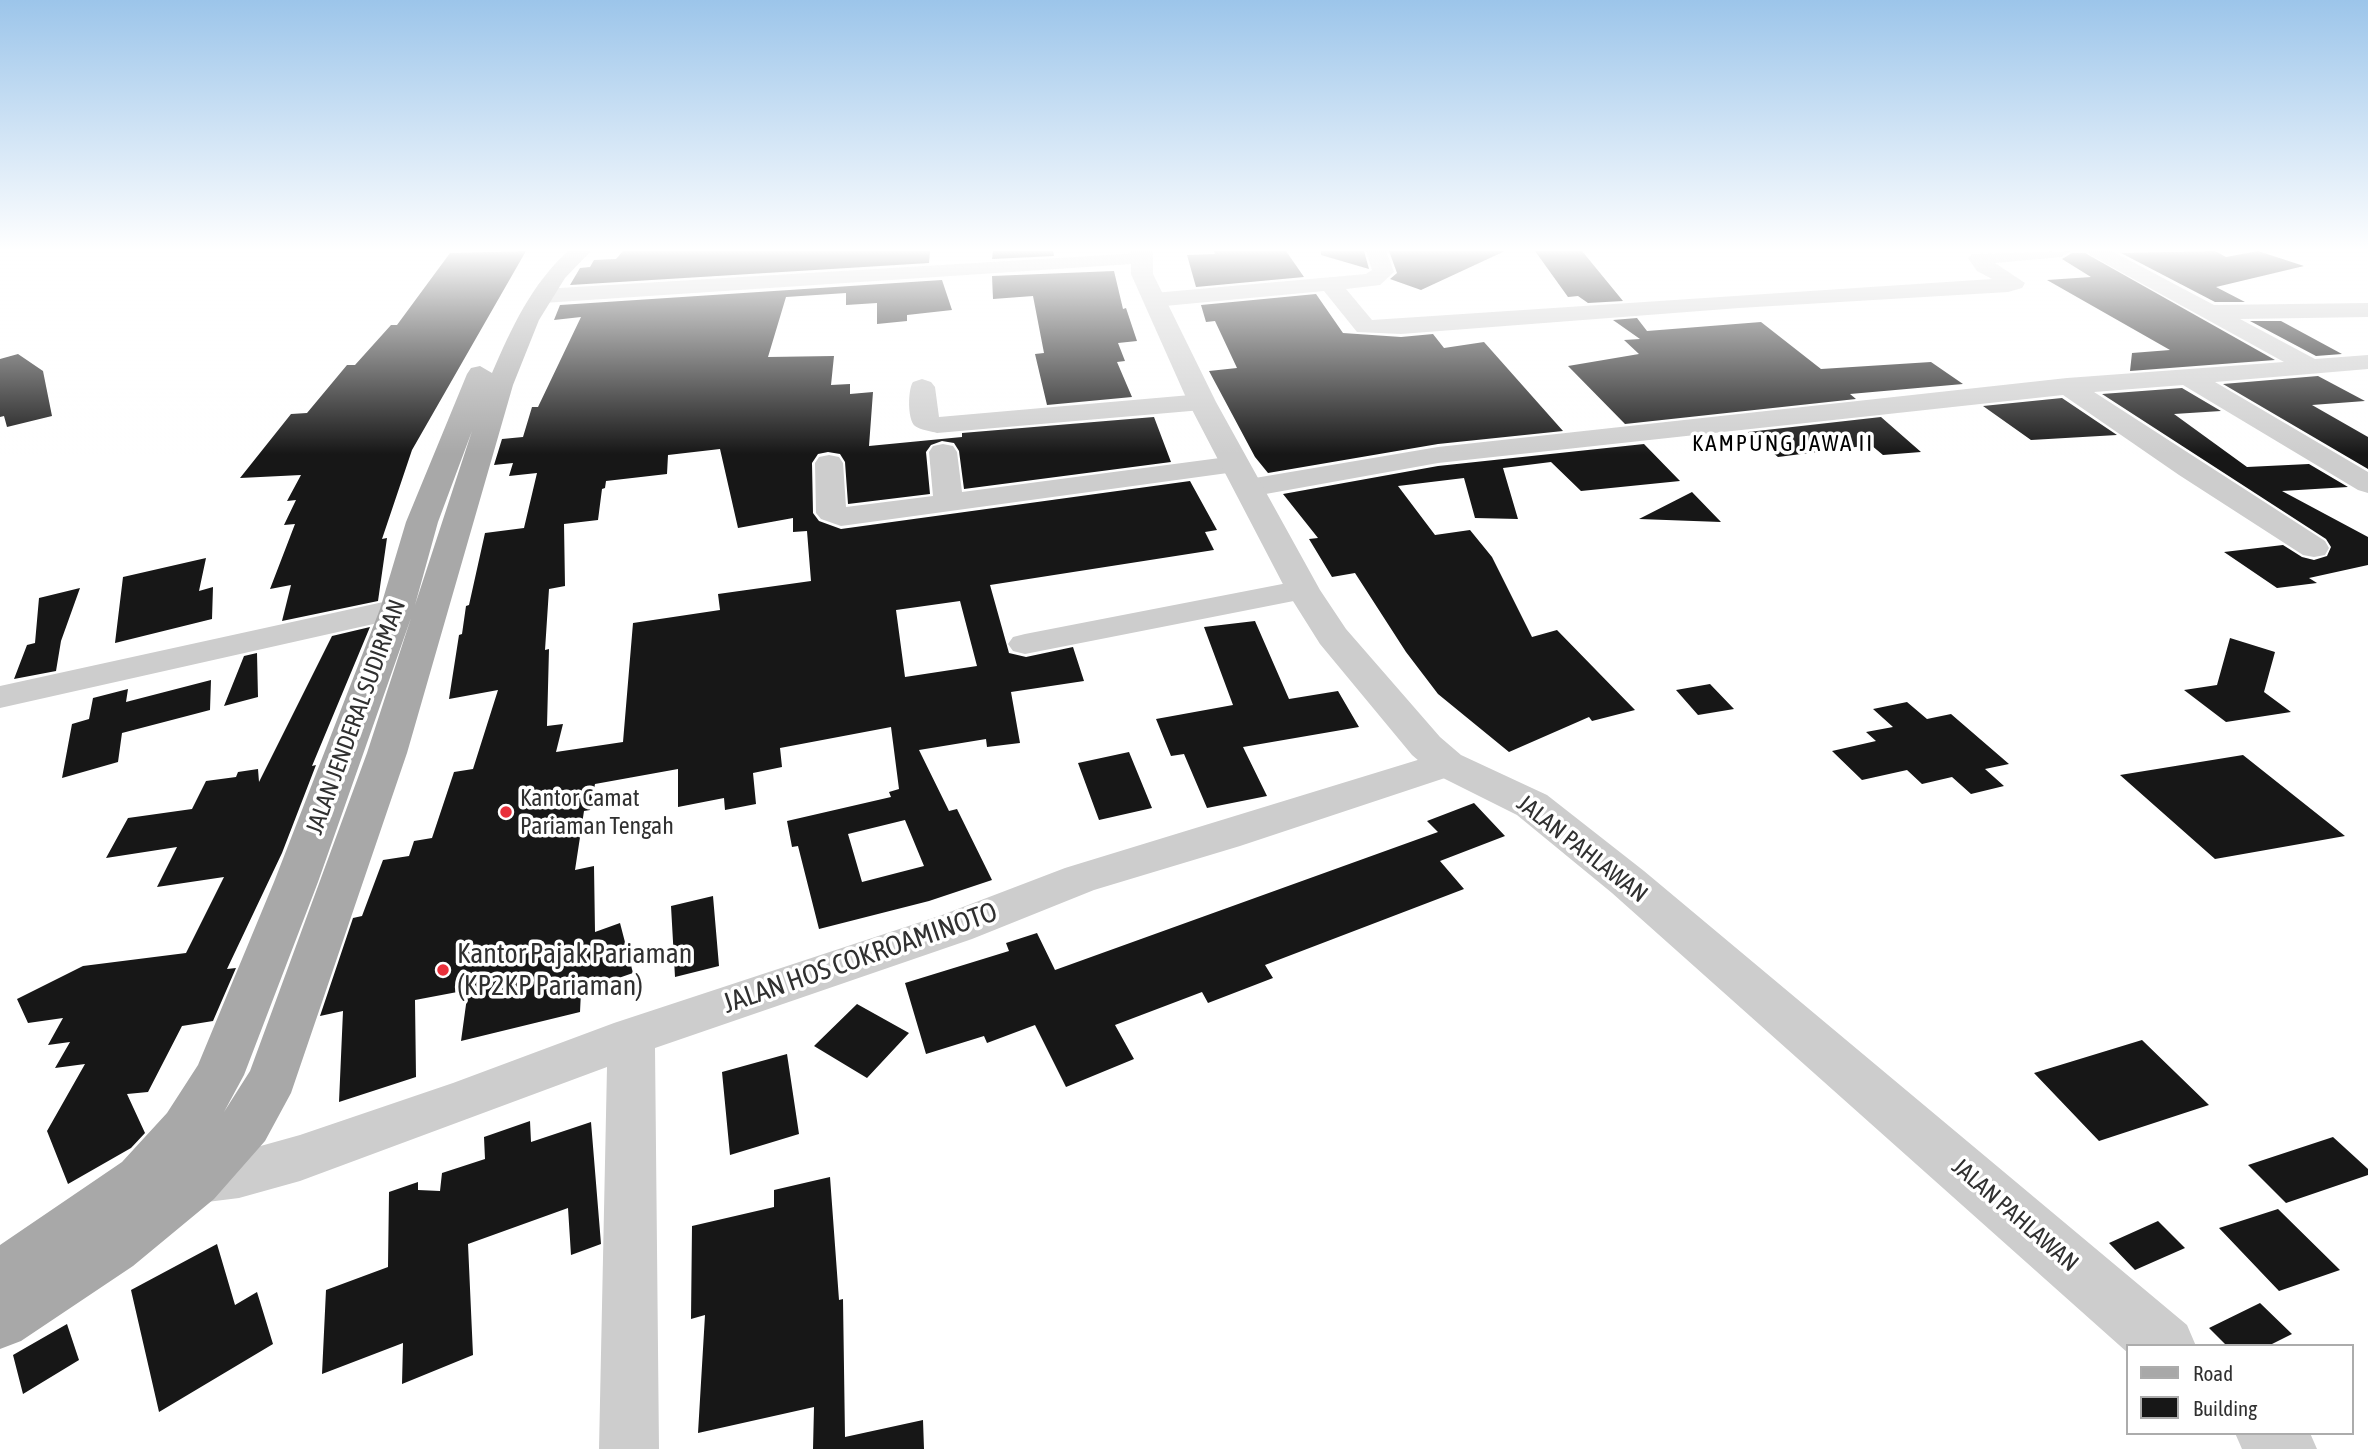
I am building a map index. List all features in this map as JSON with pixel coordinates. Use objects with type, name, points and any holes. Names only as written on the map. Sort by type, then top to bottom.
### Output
[{"type":"main road","name":"JALAN JENDERAL SUDIRMAN","points":[[0,1320],[113,1247],[204,1172],[246,1125],[273,1078],[387,753],[505,319]]},
{"type":"main road","name":"JALAN JENDERAL SUDIRMAN","points":[[0,1277],[48,1248],[141,1179],[186,1129],[219,1075],[296,883],[397,609],[422,522],[487,387],[528,319]]},
{"type":"main road","points":[[340,760],[387,753]]},
{"type":"street","name":"JALAN PAHLAWAN","points":[[1163,319],[1202,402],[1303,590],[1333,636],[1426,746],[1447,764],[1532,805],[1628,882],[2164,1344]]},
{"type":"street","points":[[1358,319],[1365,327],[1401,327],[1510,319]]},
{"type":"street","points":[[2221,319],[2312,367]]},
{"type":"street","points":[[829,463],[831,513],[834,516],[849,517],[948,501],[1242,476],[2067,386],[2368,362]]},
{"type":"street","points":[[2188,377],[2368,484]]},
{"type":"street","points":[[2067,386],[2189,469],[2314,548]]},
{"type":"street","points":[[922,387],[925,421],[937,425],[1202,402]]},
{"type":"street","points":[[943,452],[948,501]]},
{"type":"street","points":[[1025,644],[1303,590]]},
{"type":"street","points":[[0,697],[397,609]]},
{"type":"street","name":"JALAN HOS COKROAMINOTO","points":[[141,1179],[204,1172],[239,1175],[300,1158],[461,1102],[631,1037],[957,926],[1080,879],[1226,836],[1447,764]]},
{"type":"street","points":[[629,1449],[631,1037]]},
{"type":"street","points":[[2269,1435],[2285,1449]]},
{"type":"building","points":[[402,319],[487,319],[412,450],[382,539],[387,538],[378,601],[282,621],[291,585],[270,589],[295,524],[284,525],[296,500],[287,501],[301,475],[240,478],[291,414],[307,413],[347,365],[355,365],[391,325],[397,325]]},
{"type":"building","points":[[580,319],[780,319],[768,357],[834,356],[831,385],[850,384],[850,394],[873,392],[869,446],[962,437],[962,433],[1154,417],[1171,462],[964,489],[959,451],[954,443],[942,441],[931,445],[926,452],[930,494],[848,504],[845,462],[840,454],[828,452],[818,454],[812,463],[813,513],[819,521],[841,529],[1190,481],[1217,530],[1205,532],[1214,550],[990,585],[1009,653],[1026,657],[1073,647],[1084,681],[1011,692],[1020,743],[987,747],[986,739],[919,750],[949,811],[957,809],[992,880],[929,901],[819,929],[798,846],[792,847],[787,821],[891,797],[889,792],[899,789],[891,727],[780,748],[782,767],[753,773],[756,804],[725,810],[724,798],[678,807],[678,769],[595,784],[590,810],[584,811],[575,870],[594,866],[595,932],[620,923],[633,973],[581,991],[580,1012],[461,1041],[468,990],[415,1000],[416,1077],[339,1102],[343,1011],[320,1016],[353,918],[362,916],[383,860],[409,856],[414,841],[432,838],[454,772],[473,769],[498,690],[449,699],[459,635],[462,634],[466,606],[469,605],[485,533],[524,528],[537,473],[509,476],[513,463],[494,465],[502,439],[523,437],[532,407],[538,407]],"holes":[[[720,449],[738,528],[793,518],[793,532],[807,531],[811,581],[718,594],[720,610],[633,623],[623,742],[556,752],[563,724],[547,726],[549,649],[545,650],[549,589],[565,586],[564,524],[598,520],[602,489],[605,488],[606,481],[667,474],[668,455]],[[960,601],[977,666],[905,677],[896,610]],[[905,820],[924,866],[862,882],[848,834]]]},
{"type":"building","points":[[877,319],[907,319],[907,321],[877,324]]},
{"type":"building","points":[[1037,319],[1130,319],[1137,341],[1118,343],[1125,361],[1117,362],[1132,397],[1047,405],[1035,354],[1044,353]]},
{"type":"building","points":[[1205,319],[1333,319],[1343,333],[1401,337],[1433,334],[1444,348],[1484,342],[1563,431],[1438,444],[1268,473],[1255,457],[1209,371],[1237,368],[1215,321],[1206,322]]},
{"type":"building","points":[[1637,319],[1647,331],[1761,322],[1821,369],[1931,362],[1963,384],[1850,394],[1856,399],[1625,424],[1568,366],[1639,354],[1624,340],[1640,339],[1613,320]]},
{"type":"building","points":[[2115,319],[2202,319],[2275,360],[2130,371],[2132,353],[2170,350]]},
{"type":"building","points":[[2250,321],[2281,321],[2342,354],[2316,356]]},
{"type":"building","points":[[18,354],[43,371],[52,416],[7,427],[4,416],[0,417],[0,359]]},
{"type":"building","points":[[2318,376],[2365,401],[2312,405],[2368,437],[2368,469],[2223,384]]},
{"type":"building","points":[[2182,388],[2221,411],[2174,414],[2247,467],[2309,464],[2348,487],[2282,491],[2368,537],[2368,565],[2309,578],[2317,583],[2277,588],[2224,552],[2283,545],[2302,557],[2314,560],[2327,556],[2331,547],[2326,539],[2102,394]]},
{"type":"building","points":[[2062,398],[2117,435],[2031,440],[1983,406]]},
{"type":"building","points":[[1881,417],[1921,452],[1883,455],[1871,445],[1778,457],[1748,432]]},
{"type":"building","points":[[1644,444],[1680,481],[1581,491],[1551,462],[1503,468],[1518,519],[1475,518],[1464,478],[1398,486],[1435,535],[1470,530],[1492,557],[1532,637],[1557,630],[1635,710],[1592,721],[1589,717],[1509,752],[1438,694],[1406,652],[1355,573],[1332,577],[1309,539],[1318,538],[1283,494],[1438,466]]},
{"type":"building","points":[[1692,492],[1721,522],[1639,519]]},
{"type":"building","points":[[206,558],[199,591],[213,587],[212,619],[115,643],[123,577]]},
{"type":"building","points":[[80,588],[61,641],[56,671],[14,679],[27,645],[35,643],[39,598]]},
{"type":"building","points":[[1255,621],[1289,699],[1338,691],[1359,727],[1243,747],[1267,796],[1207,808],[1184,754],[1171,756],[1156,719],[1233,705],[1204,627]]},
{"type":"building","points":[[370,627],[312,766],[316,765],[282,853],[227,969],[236,968],[213,1021],[182,1026],[148,1092],[127,1094],[145,1133],[131,1148],[68,1184],[47,1131],[85,1064],[55,1068],[70,1042],[48,1045],[63,1018],[28,1023],[17,999],[83,966],[186,953],[224,877],[157,887],[177,847],[106,858],[128,818],[192,809],[206,781],[236,777],[238,772],[258,769],[259,782],[332,636]]},
{"type":"building","points":[[2230,638],[2275,652],[2264,692],[2291,712],[2226,722],[2184,690],[2217,685]]},
{"type":"building","points":[[257,653],[258,697],[224,706],[244,656]]},
{"type":"building","points":[[211,680],[210,710],[122,733],[118,762],[62,778],[72,724],[89,719],[93,698],[128,689],[126,702]]},
{"type":"building","points":[[1710,684],[1734,709],[1698,715],[1676,690]]},
{"type":"building","points":[[1907,702],[1927,719],[1951,714],[2009,764],[1985,769],[2004,786],[1971,794],[1952,777],[1922,784],[1907,770],[1862,780],[1832,751],[1876,741],[1866,732],[1893,727],[1873,709]]},
{"type":"building","points":[[1129,752],[1152,808],[1099,820],[1078,763]]},
{"type":"building","points":[[2243,755],[2345,836],[2215,859],[2120,775]]},
{"type":"building","points":[[1474,803],[1505,836],[1440,861],[1464,889],[1265,965],[1273,978],[1208,1003],[1202,992],[1115,1025],[1134,1059],[1066,1087],[1035,1025],[987,1043],[984,1036],[926,1054],[905,983],[1009,951],[1006,943],[1037,933],[1055,970],[1438,832],[1427,821]]},
{"type":"building","points":[[713,896],[719,966],[675,977],[671,906]]},
{"type":"building","points":[[857,1004],[909,1033],[867,1078],[814,1046]]},
{"type":"building","points":[[2142,1040],[2209,1105],[2099,1141],[2034,1073]]},
{"type":"building","points":[[787,1054],[799,1134],[730,1155],[722,1072]]},
{"type":"building","points":[[530,1121],[531,1142],[591,1122],[601,1244],[571,1255],[568,1208],[468,1244],[473,1355],[402,1384],[403,1343],[322,1374],[326,1290],[388,1267],[389,1192],[418,1182],[418,1190],[440,1191],[442,1173],[485,1159],[484,1137]]},
{"type":"building","points":[[2333,1137],[2368,1169],[2368,1175],[2286,1203],[2248,1165]]},
{"type":"building","points":[[830,1177],[839,1300],[843,1299],[845,1437],[923,1420],[924,1449],[813,1449],[814,1407],[698,1433],[705,1315],[691,1319],[692,1226],[774,1207],[774,1190]]},
{"type":"building","points":[[2278,1209],[2340,1270],[2279,1291],[2219,1228]]},
{"type":"building","points":[[2158,1221],[2185,1248],[2135,1270],[2109,1243]]},
{"type":"building","points":[[217,1244],[235,1305],[257,1292],[273,1344],[159,1412],[131,1290]]},
{"type":"building","points":[[2260,1303],[2292,1334],[2272,1344],[2225,1344],[2209,1328]]},
{"type":"building","points":[[67,1324],[79,1360],[23,1394],[13,1355]]},
{"type":"place","name":"Kantor Camat Pariaman Tengah","points":[[506,812]]},
{"type":"place","name":"Kantor Pajak Pariaman (KP2KP Pariaman)","points":[[443,970]]},
{"type":"district","name":"KAMPUNG JAWA II","points":[[1783,444]]}]
